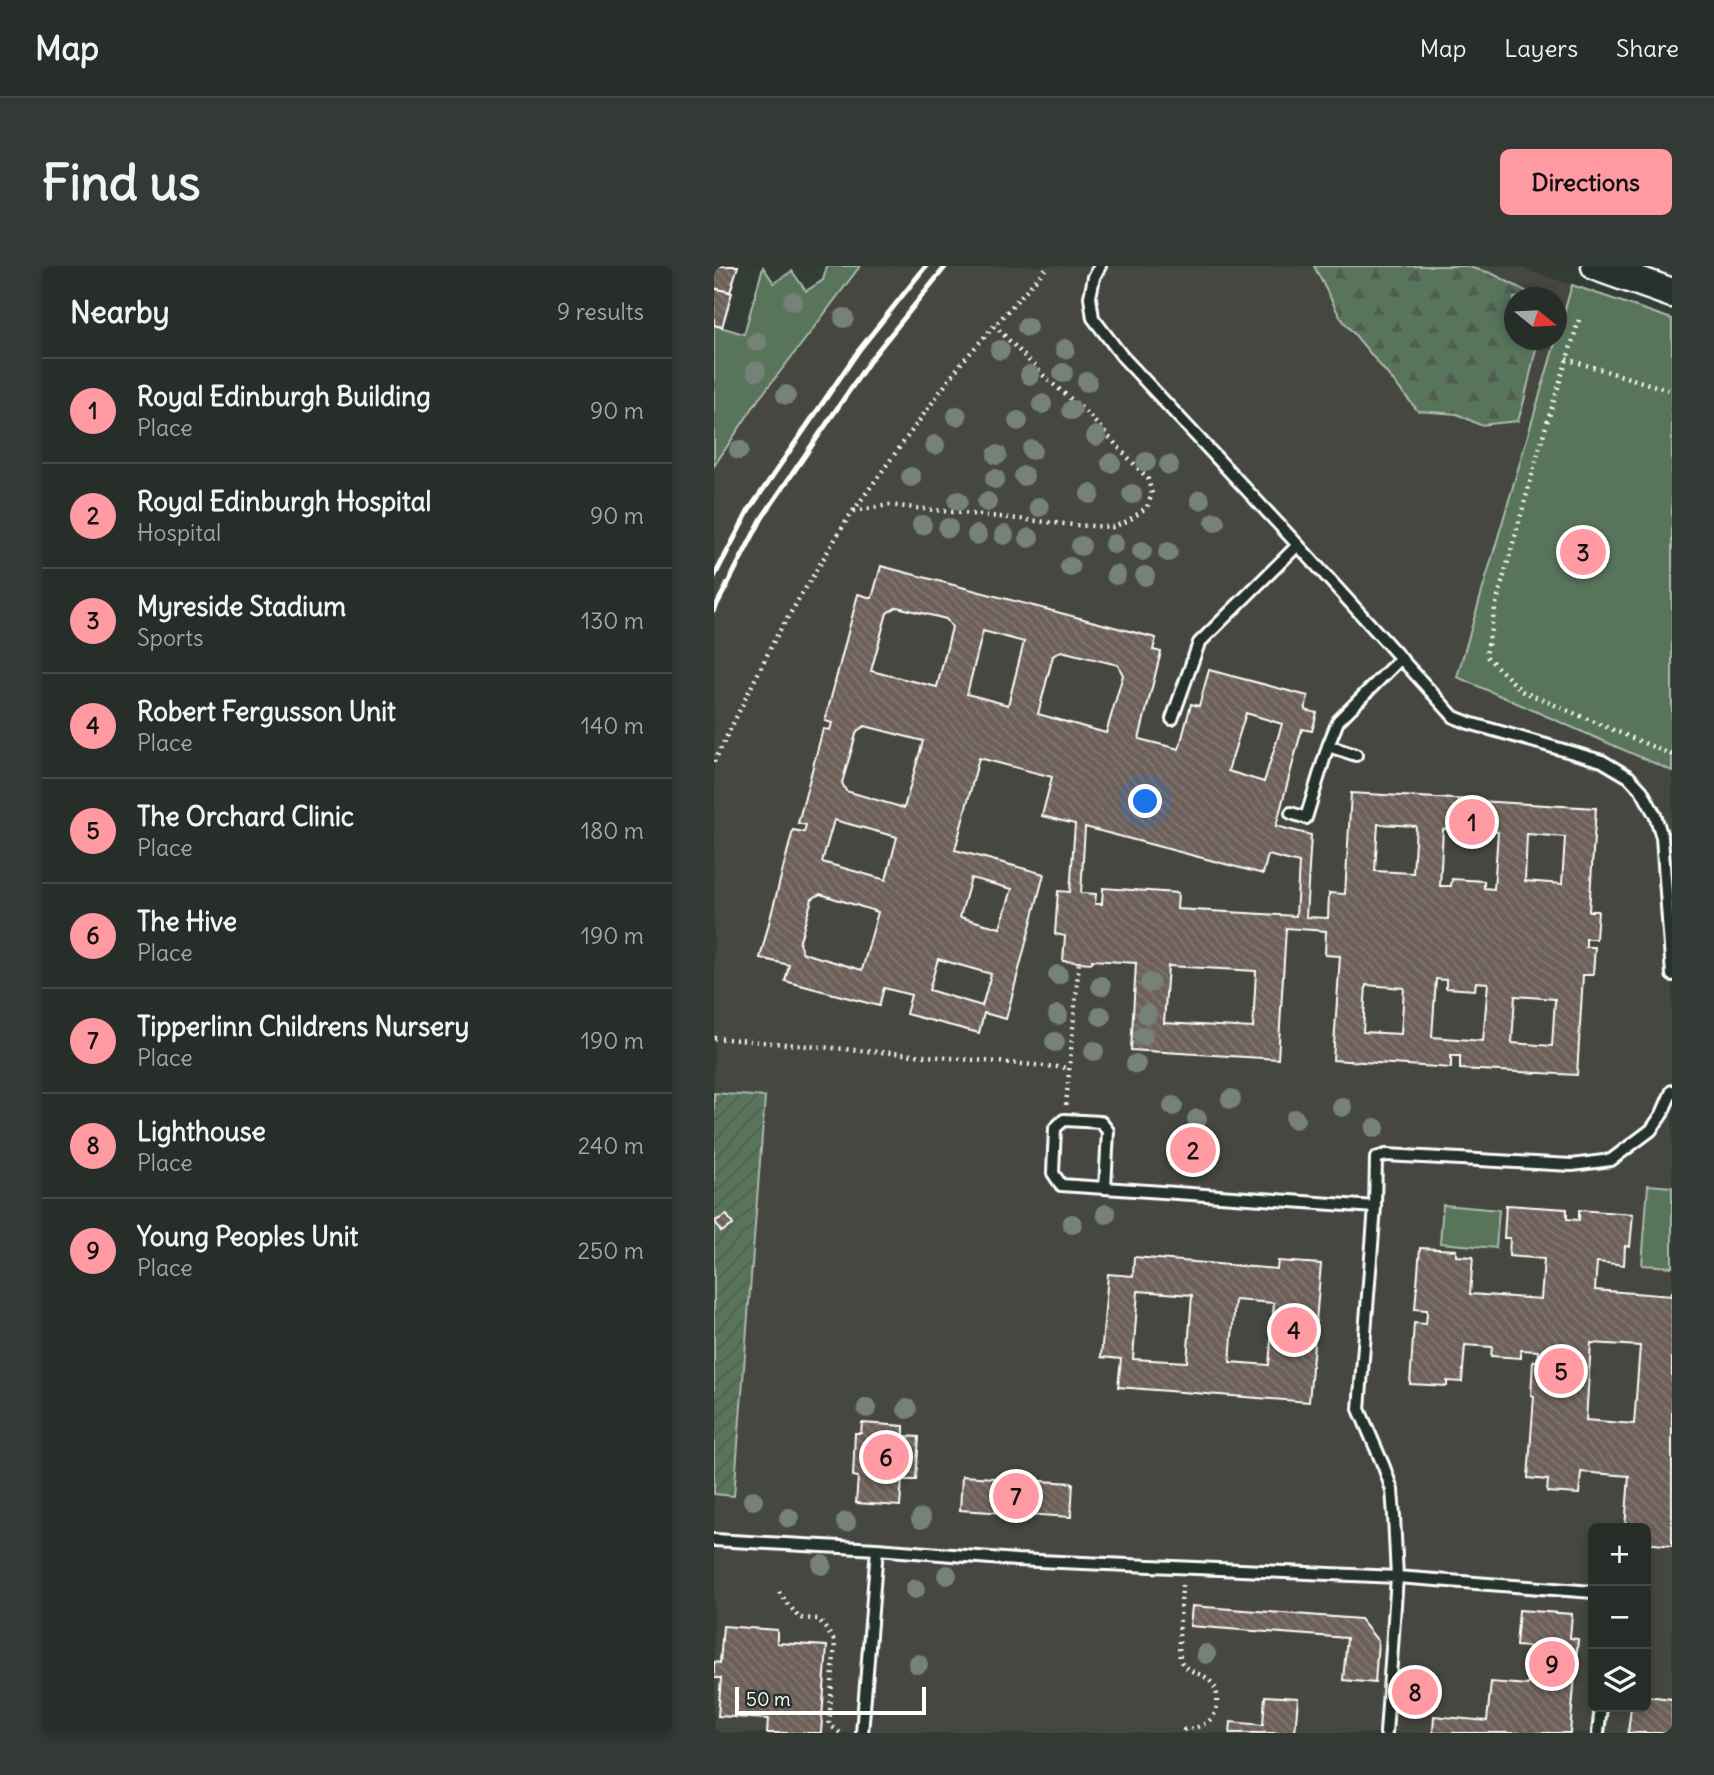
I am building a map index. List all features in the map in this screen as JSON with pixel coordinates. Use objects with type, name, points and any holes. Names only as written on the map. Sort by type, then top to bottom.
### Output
[{"type":"street","points":[[1596,266],[1672,292]]},
{"type":"lane","points":[[1100,266],[1094,276],[1090,297],[1093,318],[1122,356],[1454,717],[1602,761],[1629,777],[1642,791],[1655,814],[1662,837],[1672,975]]},
{"type":"lane","points":[[1172,719],[1199,643],[1298,545]]},
{"type":"lane","points":[[1291,813],[1306,818],[1338,721],[1401,658]]},
{"type":"lane","points":[[1328,746],[1356,755]]},
{"type":"lane","points":[[1386,1733],[1396,1577],[1392,1490],[1359,1409],[1376,1207],[1376,1158],[1386,1155],[1572,1165],[1611,1160],[1651,1130],[1662,1115],[1672,1091]]},
{"type":"lane","points":[[1105,1188],[1108,1131],[1101,1122],[1064,1120],[1055,1128],[1053,1172],[1061,1185],[1376,1207]]},
{"type":"lane","points":[[714,1540],[1016,1560],[1396,1577],[1588,1592]]},
{"type":"lane","points":[[862,1733],[877,1549]]},
{"type":"lane","points":[[1598,1733],[1600,1712]]},
{"type":"path","points":[[714,762],[776,637],[848,518],[961,362],[1048,266]]},
{"type":"path","points":[[1579,320],[1495,608],[1486,656],[1522,691],[1672,755]]},
{"type":"path","points":[[853,511],[889,505],[1113,527],[1147,508],[1152,494],[1148,480],[1083,410],[1048,380],[995,326]]},
{"type":"path","points":[[1566,359],[1672,391]]},
{"type":"path","points":[[1064,1120],[1079,962]]},
{"type":"path","points":[[714,1038],[1069,1068]]},
{"type":"path","points":[[1183,1568],[1180,1645],[1182,1664],[1211,1681],[1216,1689],[1217,1699],[1214,1716],[1199,1727],[1184,1730],[1184,1733]]},
{"type":"path","points":[[779,1592],[799,1618],[818,1619],[835,1642],[829,1724],[840,1733]]},
{"type":"shaded area","points":[[860,266],[1515,266],[1572,285],[1567,303],[1567,287],[1504,287],[1504,350],[1553,350],[1457,677],[1672,771],[1672,1733],[714,1733],[714,466],[758,400]]},
{"type":"green space","points":[[827,266],[860,266],[758,400],[714,466],[714,325],[744,334],[763,267],[774,283],[792,271],[806,291],[823,280]]},
{"type":"green space","points":[[1314,266],[1465,266],[1491,273],[1518,287],[1504,287],[1504,350],[1536,350],[1518,421],[1480,425],[1457,414],[1418,411],[1340,317]]},
{"type":"green space","points":[[1572,285],[1672,319],[1672,771],[1457,677],[1553,350],[1567,350],[1567,302]]},
{"type":"green space","points":[[714,1093],[765,1097],[734,1496],[714,1494]]},
{"type":"green space","points":[[1648,1185],[1672,1187],[1672,1267],[1642,1265]]},
{"type":"green space","points":[[1443,1205],[1499,1210],[1496,1248],[1440,1243]]},
{"type":"building","points":[[714,266],[738,266],[730,292],[714,288]]},
{"type":"building","points":[[714,288],[732,293],[722,327],[714,325]]},
{"type":"building","points":[[881,566],[1156,638],[1153,650],[1161,652],[1139,739],[1179,749],[1191,704],[1199,706],[1209,670],[1308,696],[1305,710],[1317,713],[1312,731],[1302,729],[1276,826],[1311,835],[1306,917],[1328,918],[1329,893],[1345,894],[1351,793],[1470,800],[1469,812],[1477,813],[1478,801],[1596,808],[1589,911],[1598,911],[1596,939],[1586,939],[1586,947],[1595,947],[1593,975],[1583,975],[1577,1075],[1460,1069],[1460,1056],[1451,1056],[1451,1068],[1333,1060],[1340,956],[1325,955],[1326,931],[1286,928],[1278,1059],[1131,1050],[1136,963],[1063,961],[1065,936],[1055,934],[1058,891],[1070,892],[1075,824],[1042,816],[1052,777],[979,758],[955,850],[1044,874],[1006,1019],[984,1013],[979,1033],[906,1014],[911,995],[884,988],[879,1006],[785,981],[789,965],[760,958],[793,830],[804,832],[806,825],[798,823],[823,729],[830,730],[832,723],[825,721],[858,594],[872,598]],"holes":[[[897,607],[946,619],[952,627],[937,687],[871,671],[887,613]],[[983,631],[1024,642],[1008,705],[967,694]],[[1061,651],[1118,665],[1123,675],[1106,733],[1038,714],[1053,656]],[[1246,713],[1282,724],[1264,782],[1228,771]],[[865,726],[923,741],[904,808],[846,791],[842,783],[857,731]],[[834,820],[897,837],[886,880],[822,862]],[[1378,824],[1416,826],[1413,873],[1375,871]],[[1085,827],[1263,874],[1268,855],[1299,863],[1296,916],[1177,909],[1178,893],[1103,888],[1102,904],[1095,904],[1096,894],[1081,893]],[[1443,829],[1498,832],[1494,889],[1484,888],[1484,881],[1452,879],[1451,886],[1440,886]],[[1527,834],[1565,837],[1562,884],[1525,881]],[[971,878],[1012,889],[1000,928],[960,917]],[[820,894],[878,912],[862,970],[803,953],[799,944],[812,899]],[[938,959],[991,974],[982,1006],[929,990]],[[1168,966],[1256,971],[1253,1028],[1164,1023]],[[1436,979],[1446,980],[1446,988],[1475,990],[1476,982],[1488,983],[1483,1041],[1432,1037]],[[1366,985],[1404,988],[1401,1034],[1363,1032]],[[1515,996],[1555,999],[1552,1046],[1512,1043]]]},
{"type":"building","points":[[1506,1205],[1567,1209],[1567,1219],[1579,1220],[1579,1210],[1633,1214],[1630,1247],[1625,1246],[1624,1265],[1597,1262],[1595,1290],[1672,1296],[1672,1546],[1651,1544],[1651,1523],[1625,1523],[1629,1476],[1581,1472],[1579,1494],[1547,1492],[1548,1480],[1528,1478],[1534,1396],[1531,1395],[1533,1361],[1537,1361],[1538,1351],[1521,1350],[1521,1358],[1491,1356],[1492,1347],[1465,1345],[1462,1382],[1447,1381],[1447,1386],[1410,1384],[1414,1323],[1426,1324],[1427,1313],[1427,1310],[1415,1309],[1420,1248],[1456,1250],[1456,1256],[1473,1257],[1470,1294],[1541,1299],[1544,1259],[1509,1256],[1510,1238],[1504,1238]],"holes":[[[1591,1343],[1640,1346],[1634,1424],[1586,1420]]]},
{"type":"building","points":[[727,1215],[733,1225],[721,1232],[715,1221]]},
{"type":"building","points":[[1134,1257],[1277,1269],[1278,1261],[1321,1264],[1309,1402],[1118,1387],[1121,1359],[1101,1357],[1108,1274],[1133,1276]],"holes":[[[1138,1291],[1192,1295],[1187,1362],[1133,1359]],[[1235,1300],[1274,1303],[1269,1365],[1230,1362]]]},
{"type":"building","points":[[862,1423],[904,1426],[904,1436],[919,1437],[916,1480],[902,1480],[900,1506],[856,1503],[858,1477],[853,1476],[855,1433],[861,1433]]},
{"type":"building","points":[[962,1476],[1073,1483],[1071,1517],[960,1510]]},
{"type":"building","points":[[1192,1606],[1360,1619],[1378,1641],[1375,1683],[1343,1680],[1347,1638],[1190,1626]]},
{"type":"building","points":[[1519,1610],[1572,1614],[1570,1638],[1578,1639],[1570,1733],[1433,1733],[1434,1716],[1487,1721],[1491,1682],[1528,1685],[1530,1647],[1516,1646]]},
{"type":"building","points":[[723,1626],[777,1630],[777,1643],[827,1646],[821,1733],[767,1733],[768,1719],[718,1716],[721,1678],[714,1678],[714,1662],[720,1663]]},
{"type":"building","points":[[1265,1696],[1298,1698],[1295,1733],[1230,1733],[1231,1722],[1263,1725]]},
{"type":"building","points":[[1651,1697],[1672,1699],[1672,1733],[1628,1733],[1630,1712],[1651,1712]]},
{"type":"railway","points":[[714,577],[749,510],[859,350],[926,266]]},
{"type":"railway","points":[[714,610],[762,518],[871,359],[946,266]]},
{"type":"place","name":"Myreside Stadium","points":[[1583,552]]},
{"type":"place","name":"Royal Edinburgh Building","points":[[1472,822]]},
{"type":"place","name":"Royal Edinburgh Hospital","points":[[1193,1150]]},
{"type":"place","name":"Robert Fergusson Unit","points":[[1294,1330]]},
{"type":"place","name":"The Orchard Clinic","points":[[1561,1371]]},
{"type":"place","name":"The Hive","points":[[886,1457]]},
{"type":"place","name":"Tipperlinn Childrens Nursery","points":[[1016,1496]]},
{"type":"place","name":"Young Peoples Unit","points":[[1552,1664]]},
{"type":"place","name":"Lighthouse","points":[[1415,1692]]}]
